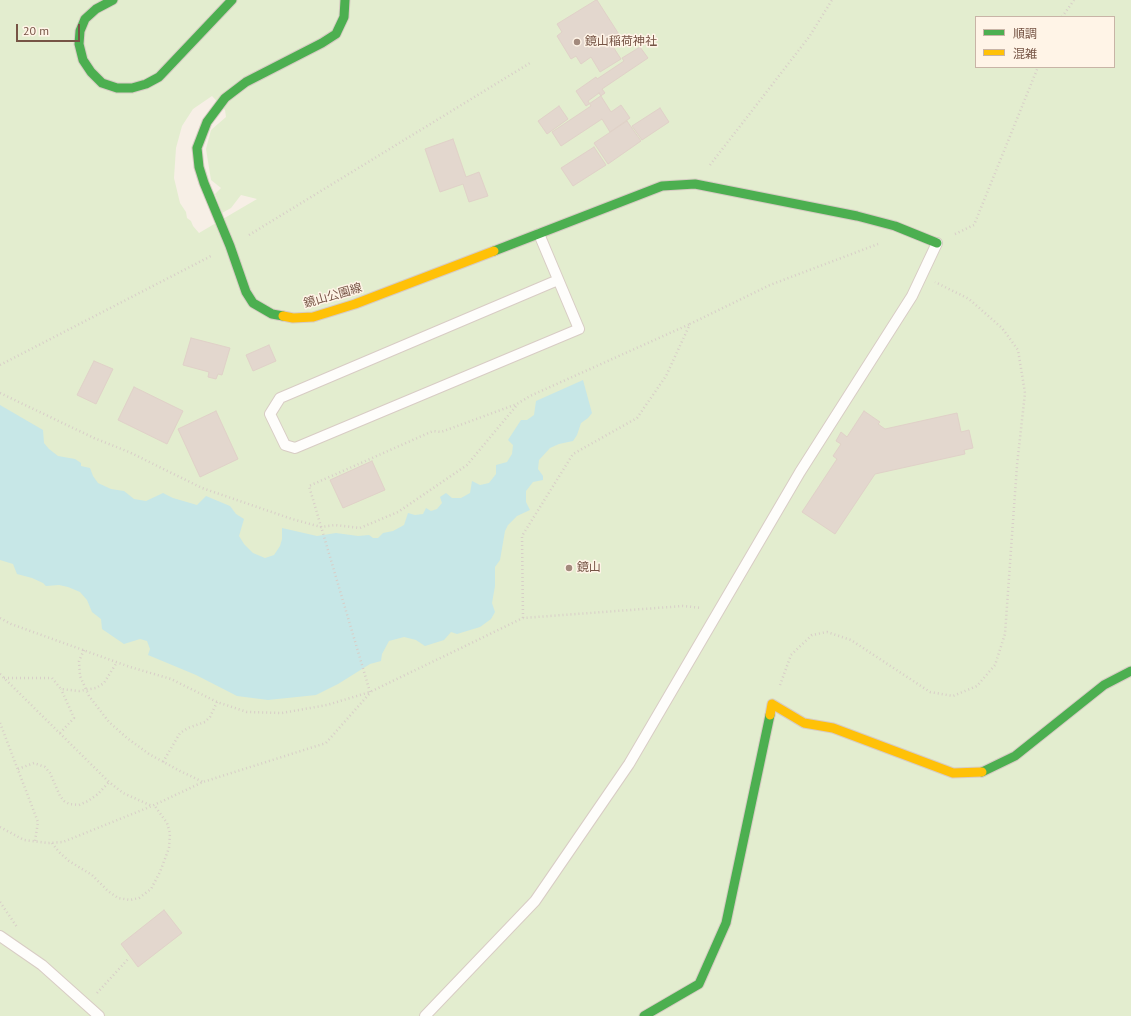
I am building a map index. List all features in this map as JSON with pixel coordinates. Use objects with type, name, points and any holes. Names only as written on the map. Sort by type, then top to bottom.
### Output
[{"type":"main road","points":[[112,0],[96,9],[85,19],[80,31],[79,44],[83,60],[91,72],[102,83],[116,88],[132,88],[146,84],[159,77],[232,0]]},
{"type":"main road","name":"鏡山公園線","points":[[345,0],[344,17],[336,34],[322,43],[246,82],[225,98],[207,122],[197,148],[204,183],[230,246],[246,292],[253,303],[272,314],[293,318],[312,317],[355,304],[662,186],[694,184],[857,216],[895,226],[937,243]]},
{"type":"main road","points":[[644,1016],[699,984],[726,923],[772,704],[804,723],[833,728],[953,773],[980,773],[1015,756],[1104,685],[1131,671]]},
{"type":"lane","points":[[539,234],[579,329],[295,448],[285,445],[270,414],[280,398],[558,280]]},
{"type":"lane","points":[[425,1016],[535,901],[629,764],[800,472],[912,296],[937,243]]},
{"type":"lane","points":[[0,936],[42,965],[99,1016]]},
{"type":"path","points":[[694,184],[809,37],[832,0]]},
{"type":"path","points":[[1063,16],[1074,0]]},
{"type":"path","points":[[0,365],[230,246],[530,63]]},
{"type":"path","points":[[937,243],[974,225],[1038,68]]},
{"type":"path","points":[[370,692],[309,486],[433,431],[441,432],[517,404],[530,396],[690,324],[770,285],[882,242],[895,226]]},
{"type":"path","points":[[772,704],[791,655],[812,635],[827,632],[852,640],[930,692],[953,696],[977,686],[995,665],[1005,634],[1017,466],[1025,393],[1018,350],[1002,328],[969,299],[922,275]]},
{"type":"path","points":[[524,618],[522,536],[573,454],[637,418],[666,376],[690,324]]},
{"type":"path","points":[[0,393],[94,438],[129,452],[202,488],[292,520],[321,527],[336,525],[360,528],[398,512],[466,465],[517,404]]},
{"type":"path","points":[[0,618],[11,624],[117,662],[171,679],[217,702],[247,712],[282,713],[327,705],[370,692],[524,618],[683,606],[720,609]]},
{"type":"path","points":[[84,650],[79,661],[80,676],[89,696],[109,722],[149,754],[203,782]]},
{"type":"path","points":[[61,689],[79,691],[96,688],[104,683],[117,662]]},
{"type":"path","points":[[0,674],[109,782],[123,793],[153,805],[167,823],[170,833],[169,848],[160,872],[151,889],[140,898],[130,900],[118,898],[108,891],[101,882],[69,861],[51,843]]},
{"type":"path","points":[[4,678],[52,678],[61,689],[74,718],[60,734]]},
{"type":"path","points":[[0,827],[24,840],[51,843],[63,842],[153,805],[203,782],[326,743],[370,692]]},
{"type":"path","points":[[163,762],[180,733],[188,728],[205,722],[210,718],[217,702]]},
{"type":"path","points":[[0,723],[38,822],[35,841]]},
{"type":"path","points":[[18,769],[34,763],[45,767],[50,773],[60,796],[69,804],[78,805],[88,801],[98,794],[109,782]]},
{"type":"path","points":[[0,902],[18,928]]},
{"type":"path","points":[[93,997],[129,958]]},
{"type":"green space","points":[[0,0],[1131,0],[1131,1016],[0,1016]],"holes":[[[212,96],[225,110],[226,117],[211,130],[206,149],[211,180],[221,188],[215,194],[222,213],[231,208],[241,195],[257,199],[199,233],[191,221],[187,218],[186,212],[180,203],[174,178],[176,148],[182,126],[193,109]]]},
{"type":"water","points":[[583,380],[592,413],[581,423],[577,435],[573,441],[559,444],[550,448],[539,460],[538,469],[543,476],[543,480],[533,482],[526,491],[526,502],[530,510],[517,516],[508,525],[505,531],[500,560],[495,567],[495,586],[492,603],[495,612],[491,619],[480,627],[457,634],[451,632],[444,640],[425,646],[416,640],[404,637],[389,641],[382,654],[381,661],[370,664],[338,684],[316,695],[268,700],[237,696],[196,675],[148,655],[150,649],[147,641],[140,639],[124,644],[102,629],[101,619],[92,612],[87,600],[80,592],[59,585],[46,586],[32,578],[17,574],[13,564],[0,560],[0,405],[43,430],[44,443],[49,449],[58,456],[75,459],[81,463],[81,466],[90,468],[98,483],[111,489],[124,491],[134,499],[146,501],[163,493],[173,498],[197,505],[206,496],[230,506],[236,514],[244,519],[239,536],[244,544],[253,553],[265,558],[274,555],[280,546],[282,539],[282,528],[317,536],[336,533],[358,536],[369,535],[373,538],[378,538],[383,533],[393,531],[404,525],[408,513],[415,515],[423,514],[426,508],[431,511],[437,509],[442,503],[440,497],[446,493],[452,498],[461,498],[470,493],[472,481],[480,485],[489,483],[496,474],[496,465],[507,462],[512,454],[513,445],[508,440],[521,420],[527,420],[534,415],[536,401]]},
{"type":"building","points":[[596,0],[620,36],[610,42],[621,59],[600,72],[591,57],[581,64],[576,56],[571,59],[557,36],[562,32],[557,24]]},
{"type":"building","points":[[640,47],[648,58],[602,89],[605,93],[586,106],[576,91],[596,77],[597,79],[624,61],[622,58]]},
{"type":"building","points":[[599,93],[611,112],[621,105],[630,118],[610,132],[602,119],[561,146],[552,132],[591,106],[588,101]]},
{"type":"building","points":[[559,106],[568,119],[547,134],[538,121]]},
{"type":"building","points":[[660,108],[669,122],[642,140],[632,126]]},
{"type":"building","points":[[627,121],[641,141],[608,164],[594,143]]},
{"type":"building","points":[[453,139],[466,177],[479,172],[488,196],[469,202],[463,184],[440,192],[425,149]]},
{"type":"building","points":[[594,147],[606,165],[573,186],[561,168]]},
{"type":"building","points":[[191,338],[230,348],[222,375],[218,374],[216,379],[208,377],[209,372],[183,365]]},
{"type":"building","points":[[269,345],[276,361],[253,371],[246,355]]},
{"type":"building","points":[[94,361],[113,369],[96,404],[77,395]]},
{"type":"building","points":[[134,387],[183,411],[167,444],[118,420]]},
{"type":"building","points":[[216,411],[238,459],[200,477],[178,429]]},
{"type":"building","points":[[864,411],[880,422],[878,424],[885,429],[957,413],[961,432],[969,430],[973,448],[964,450],[965,454],[875,474],[835,534],[802,512],[837,459],[833,456],[841,444],[836,441],[841,432],[847,437]]},
{"type":"building","points":[[372,461],[385,490],[343,508],[330,480]]},
{"type":"building","points":[[164,910],[182,933],[138,967],[121,944]]},
{"type":"traffic: fast","points":[[113,0],[96,9],[85,19],[80,31],[79,44],[83,60],[91,72],[102,83],[117,88],[132,88],[146,84],[159,77],[232,0]]},
{"type":"traffic: fast","points":[[283,316],[272,314],[253,303],[246,292],[230,246],[204,183],[199,167],[197,148],[207,122],[225,98],[246,82],[322,43],[336,34],[344,17],[345,0]]},
{"type":"traffic: fast","points":[[494,251],[662,186],[695,184],[857,216],[895,226],[937,243]]},
{"type":"traffic: fast","points":[[982,772],[1015,756],[1104,685],[1131,671]]},
{"type":"traffic: fast","points":[[644,1016],[699,984],[726,923],[770,715]]},
{"type":"traffic: slow","points":[[283,316],[293,318],[313,317],[355,304],[494,251]]},
{"type":"traffic: slow","points":[[770,715],[772,704],[804,723],[833,728],[953,773],[982,772]]},
{"type":"place","name":"鏡山稲荷神社","points":[[577,42]]},
{"type":"place","name":"鏡山","points":[[569,568]]}]
